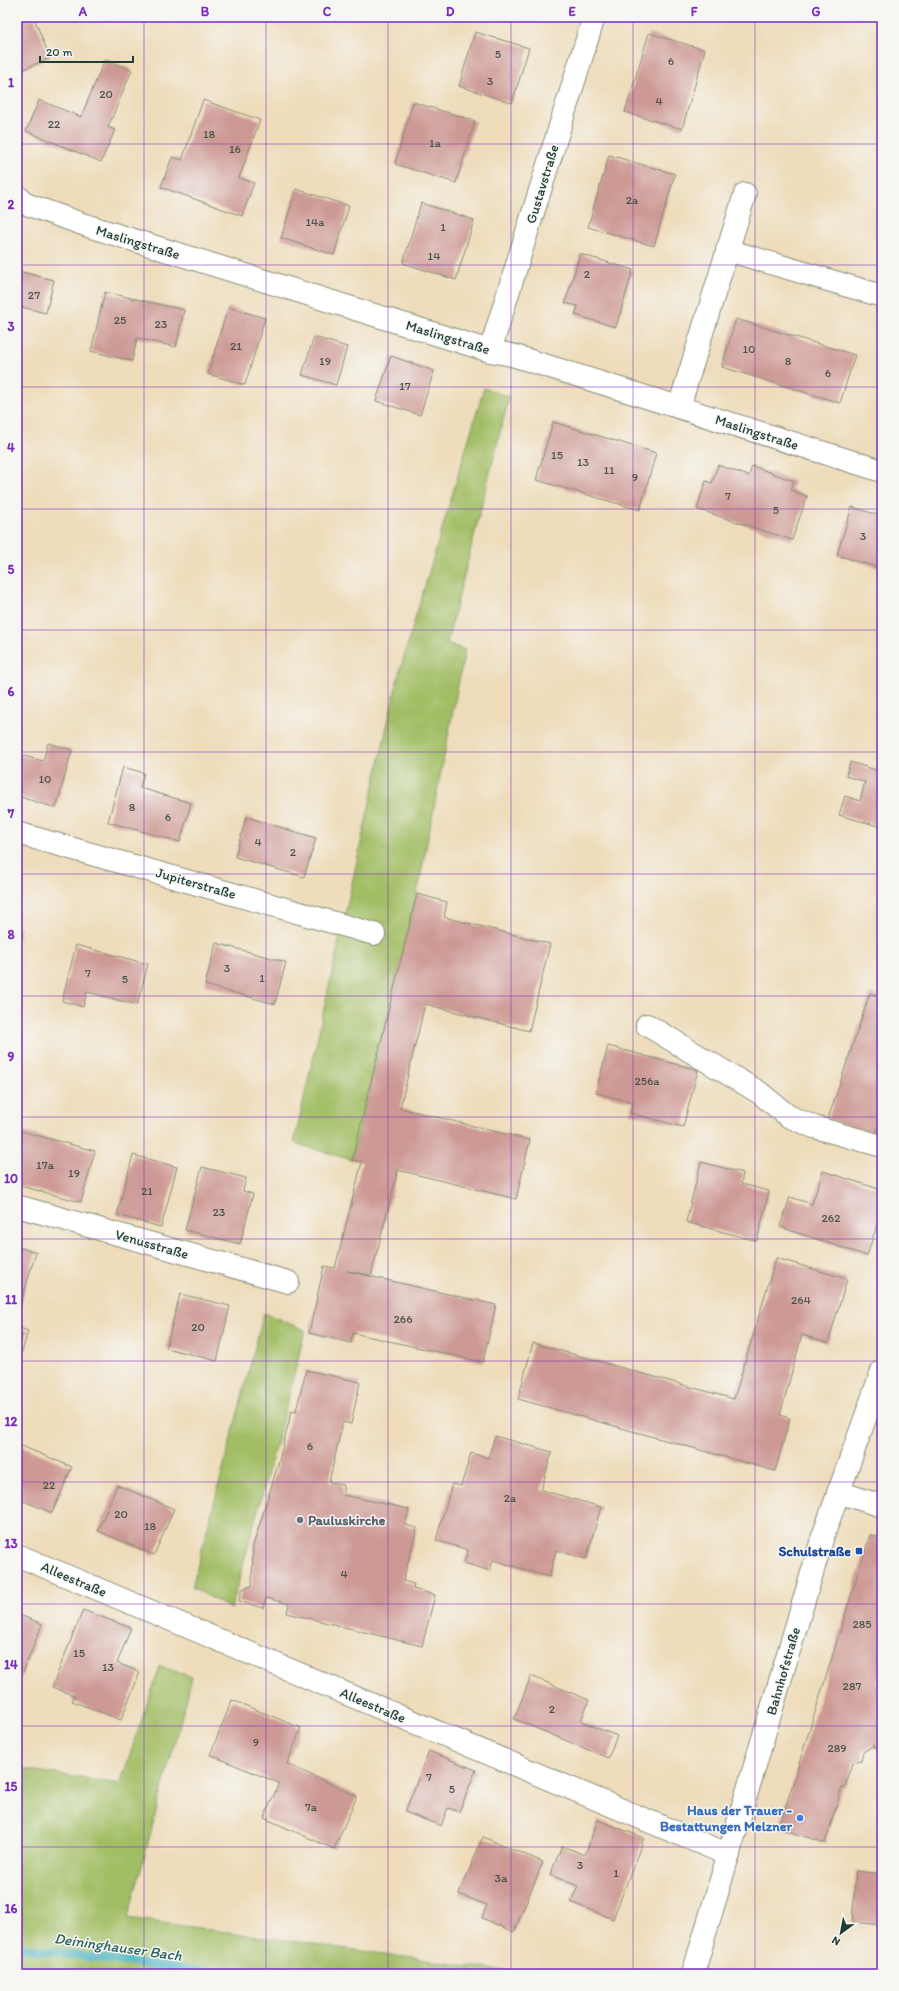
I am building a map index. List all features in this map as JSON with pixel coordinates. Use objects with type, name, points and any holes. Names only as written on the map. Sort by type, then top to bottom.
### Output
[{"type":"street","name":"Gustavstraße","points":[[490,350],[594,17]]},
{"type":"street","points":[[679,407],[745,194]]},
{"type":"street","name":"Maslingstraße","points":[[20,206],[490,350],[512,355],[882,471]]},
{"type":"street","points":[[727,250],[882,296]]},
{"type":"street","name":"Jupiterstraße","points":[[17,833],[374,934]]},
{"type":"street","points":[[647,1025],[760,1093],[788,1116],[814,1127],[882,1146]]},
{"type":"street","name":"Venusstraße","points":[[17,1206],[288,1282]]},
{"type":"street","name":"Bahnhofstraße","points":[[693,1974],[823,1536],[882,1371]]},
{"type":"street","points":[[838,1492],[882,1506]]},
{"type":"street","name":"Alleestraße","points":[[17,1555],[729,1855]]},
{"type":"green space","points":[[484,388],[509,397],[447,643],[465,650],[417,894],[352,1160],[294,1143],[399,673]]},
{"type":"green space","points":[[264,1313],[305,1330],[287,1403],[231,1609],[192,1587]]},
{"type":"green space","points":[[160,1666],[192,1677],[128,1918],[525,1974],[17,1974],[17,1768],[120,1784]]},
{"type":"building","points":[[34,18],[50,58],[17,72],[17,25]]},
{"type":"building","points":[[475,32],[529,48],[512,103],[459,86]]},
{"type":"building","points":[[649,33],[705,50],[682,129],[625,112]]},
{"type":"building","points":[[105,59],[132,70],[108,127],[115,130],[101,162],[26,131],[39,100],[81,117]]},
{"type":"building","points":[[203,100],[260,120],[239,178],[254,183],[242,216],[161,187],[172,157],[182,160]]},
{"type":"building","points":[[413,102],[475,121],[456,183],[395,164]]},
{"type":"building","points":[[609,155],[675,174],[654,246],[588,227]]},
{"type":"building","points":[[296,189],[349,206],[334,255],[281,238]]},
{"type":"building","points":[[421,203],[474,220],[456,280],[403,263]]},
{"type":"building","points":[[580,254],[633,270],[616,327],[575,315],[578,306],[565,303]]},
{"type":"building","points":[[17,271],[54,280],[46,313],[17,306]]},
{"type":"building","points":[[105,292],[184,310],[176,347],[137,338],[132,361],[91,351]]},
{"type":"building","points":[[228,307],[265,318],[245,385],[208,374]]},
{"type":"building","points":[[736,319],[855,355],[840,403],[722,367]]},
{"type":"building","points":[[314,337],[347,347],[336,385],[302,375]]},
{"type":"building","points":[[391,356],[434,371],[420,415],[376,401]]},
{"type":"building","points":[[882,409],[882,420],[879,419]]},
{"type":"building","points":[[553,422],[656,453],[640,510],[536,480]]},
{"type":"building","points":[[718,465],[749,476],[752,466],[794,481],[791,490],[807,496],[792,540],[697,509],[706,481],[712,483]]},
{"type":"building","points":[[852,507],[882,516],[882,569],[837,555]]},
{"type":"building","points":[[48,743],[72,750],[56,808],[17,796],[17,754],[43,761]]},
{"type":"building","points":[[850,762],[882,772],[882,827],[839,815],[845,796],[860,801],[865,782],[846,776]]},
{"type":"building","points":[[123,767],[144,773],[140,788],[191,803],[180,842],[108,822]]},
{"type":"building","points":[[246,817],[316,838],[304,877],[235,857]]},
{"type":"building","points":[[417,894],[447,902],[444,917],[550,944],[529,1031],[425,1004],[400,1108],[530,1140],[516,1199],[398,1170],[371,1275],[347,1271],[496,1305],[483,1362],[353,1333],[351,1343],[309,1333],[324,1266],[335,1268],[362,1162],[352,1160]]},
{"type":"building","points":[[17,926],[21,927],[18,939],[17,939]]},
{"type":"building","points":[[216,943],[286,962],[275,1004],[205,985]]},
{"type":"building","points":[[76,945],[148,964],[137,1005],[87,992],[83,1007],[62,1001]]},
{"type":"building","points":[[870,993],[882,997],[882,1116],[875,1135],[828,1119]]},
{"type":"building","points":[[608,1046],[698,1070],[683,1127],[630,1113],[633,1102],[596,1093]]},
{"type":"building","points":[[17,1130],[95,1151],[81,1202],[17,1185]]},
{"type":"building","points":[[133,1155],[177,1167],[161,1227],[117,1215]]},
{"type":"building","points":[[701,1162],[743,1173],[741,1184],[769,1191],[757,1241],[686,1222]]},
{"type":"building","points":[[202,1167],[246,1178],[243,1191],[253,1194],[240,1244],[185,1230]]},
{"type":"building","points":[[823,1171],[882,1190],[882,1209],[867,1256],[780,1227],[790,1197],[812,1204]]},
{"type":"building","points":[[17,1247],[36,1252],[17,1316]]},
{"type":"building","points":[[776,1258],[847,1279],[828,1343],[802,1335],[780,1415],[790,1418],[775,1471],[518,1399],[533,1343],[734,1399]]},
{"type":"building","points":[[180,1294],[230,1306],[217,1361],[166,1348]]},
{"type":"building","points":[[17,1327],[28,1331],[22,1352],[17,1351]]},
{"type":"building","points":[[306,1370],[360,1382],[351,1424],[343,1422],[329,1482],[343,1485],[343,1495],[409,1509],[405,1525],[417,1528],[403,1581],[414,1584],[413,1589],[435,1595],[422,1646],[287,1613],[289,1604],[266,1598],[263,1608],[239,1601],[242,1589],[252,1586],[253,1546],[277,1468],[292,1410],[296,1411]]},
{"type":"building","points":[[495,1436],[552,1452],[541,1490],[601,1507],[586,1559],[556,1550],[549,1577],[493,1560],[490,1571],[464,1563],[468,1550],[436,1540],[452,1484],[461,1486],[471,1453],[488,1458]]},
{"type":"building","points":[[19,1445],[72,1467],[52,1513],[17,1498],[17,1450]]},
{"type":"building","points":[[117,1485],[174,1509],[154,1555],[98,1531]]},
{"type":"building","points":[[870,1535],[882,1538],[882,1668],[877,1683],[882,1687],[882,1695],[880,1698],[882,1702],[882,1749],[874,1747],[874,1745],[863,1752],[861,1761],[853,1763],[845,1787],[842,1787],[825,1843],[779,1828]]},
{"type":"building","points":[[83,1610],[131,1628],[117,1663],[140,1672],[121,1720],[72,1701],[75,1696],[52,1687]]},
{"type":"building","points":[[17,1614],[42,1624],[22,1675],[17,1673]]},
{"type":"building","points":[[531,1676],[589,1700],[581,1721],[617,1736],[608,1758],[514,1719]]},
{"type":"building","points":[[232,1700],[301,1728],[287,1764],[357,1796],[334,1849],[264,1818],[279,1783],[210,1755]]},
{"type":"building","points":[[429,1751],[476,1770],[459,1812],[448,1808],[441,1826],[405,1812]]},
{"type":"building","points":[[598,1820],[644,1838],[613,1919],[571,1902],[578,1886],[550,1875],[562,1846],[585,1855]]},
{"type":"building","points":[[483,1837],[543,1862],[514,1932],[482,1918],[487,1905],[459,1894]]},
{"type":"building","points":[[856,1871],[882,1874],[882,1925],[852,1922]]},
{"type":"waterway","name":"Deininghauser Bach","points":[[17,1947],[216,1974]]},
{"type":"place","name":"Pauluskirche","points":[[300,1520]]},
{"type":"place","name":"Schulstraße","points":[[859,1551]]},
{"type":"place","name":"Haus der Trauer - Bestattungen Melzner","points":[[800,1818]]}]
